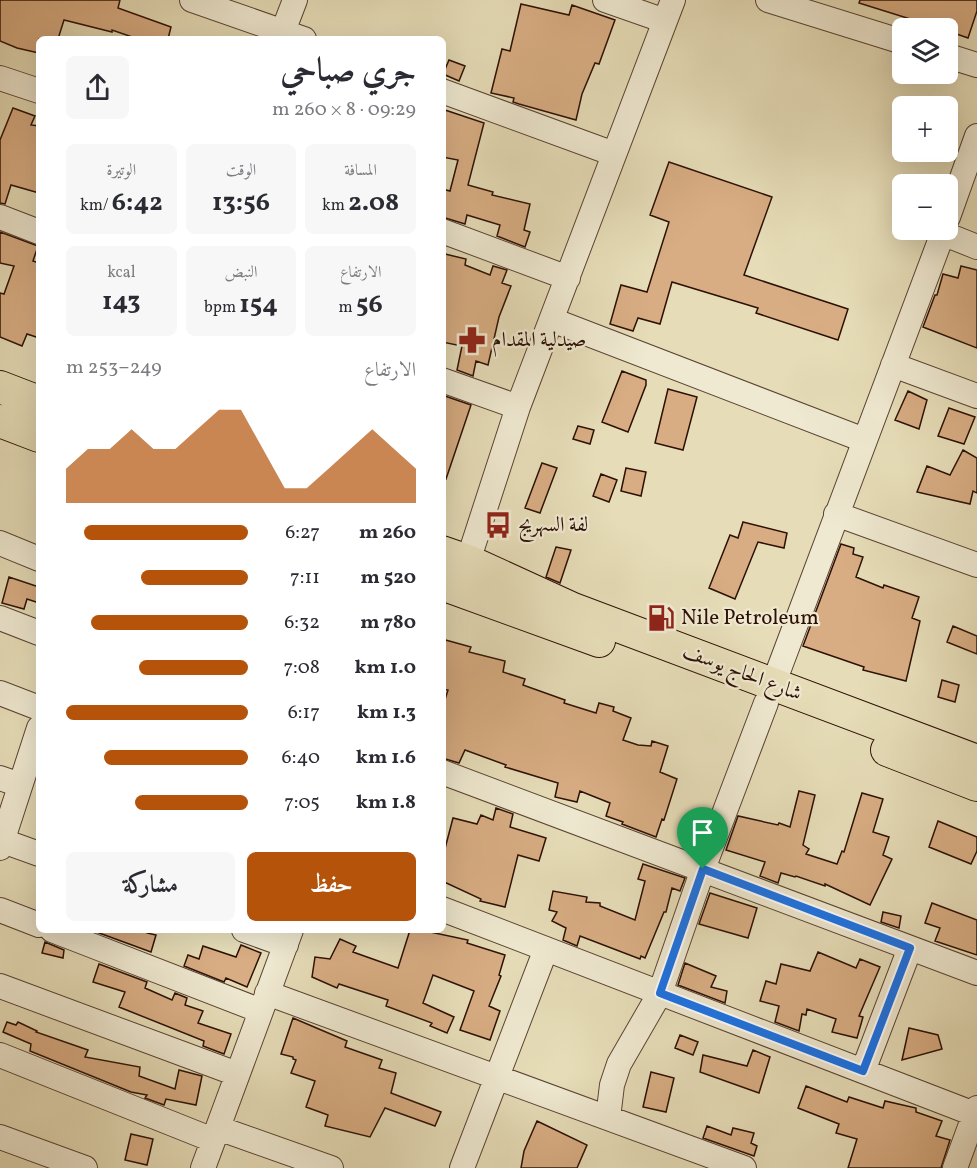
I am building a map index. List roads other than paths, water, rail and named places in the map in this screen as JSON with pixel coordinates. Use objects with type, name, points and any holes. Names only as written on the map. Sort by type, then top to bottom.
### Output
[{"type":"main road","points":[[0,387],[36,401]]},
{"type":"main road","points":[[0,421],[36,435]]},
{"type":"main road","name":"شارع الحاج يوسف","points":[[455,556],[977,785]]},
{"type":"main road","name":"شارع الحاج يوسف","points":[[446,587],[977,761]]},
{"type":"street","points":[[192,0],[289,36],[295,0]]},
{"type":"street","points":[[446,587],[455,556],[518,407],[669,10],[605,0]]},
{"type":"street","points":[[768,0],[892,39]]},
{"type":"street","points":[[958,59],[977,65]]},
{"type":"street","points":[[0,78],[36,90]]},
{"type":"street","points":[[446,92],[614,154]]},
{"type":"street","points":[[958,189],[977,136]]},
{"type":"street","points":[[0,217],[36,231]]},
{"type":"street","points":[[446,232],[568,278]]},
{"type":"street","points":[[958,235],[977,247]]},
{"type":"street","points":[[608,1118],[612,1085],[619,1064],[660,993],[703,869],[940,240]]},
{"type":"street","points":[[552,320],[864,440]]},
{"type":"street","points":[[893,365],[977,396]]},
{"type":"street","points":[[446,381],[518,407]]},
{"type":"street","points":[[836,514],[977,565]]},
{"type":"street","points":[[0,543],[36,557]]},
{"type":"street","points":[[0,618],[36,632]]},
{"type":"street","points":[[0,693],[36,707]]},
{"type":"street","points":[[36,733],[10,781],[2,844],[36,853]]},
{"type":"street","points":[[446,773],[977,974]]},
{"type":"street","points":[[0,910],[36,924]]},
{"type":"street","points":[[446,911],[863,1071],[976,1112],[955,1168]]},
{"type":"street","points":[[61,933],[496,1078],[744,1168]]},
{"type":"street","points":[[203,1168],[288,938],[260,933]]},
{"type":"street","points":[[863,1071],[910,948]]},
{"type":"street","points":[[462,1168],[546,949]]},
{"type":"street","points":[[0,986],[237,1074]]},
{"type":"street","points":[[0,1055],[215,1134],[330,1168]]},
{"type":"street","points":[[0,1137],[85,1168]]},
{"type":"place","name":"صيدلية المقدام","points":[[472,340]]},
{"type":"place","name":"لفة السهريج","points":[[498,525]]},
{"type":"place","name":"Nile Petroleum","points":[[661,618]]}]
